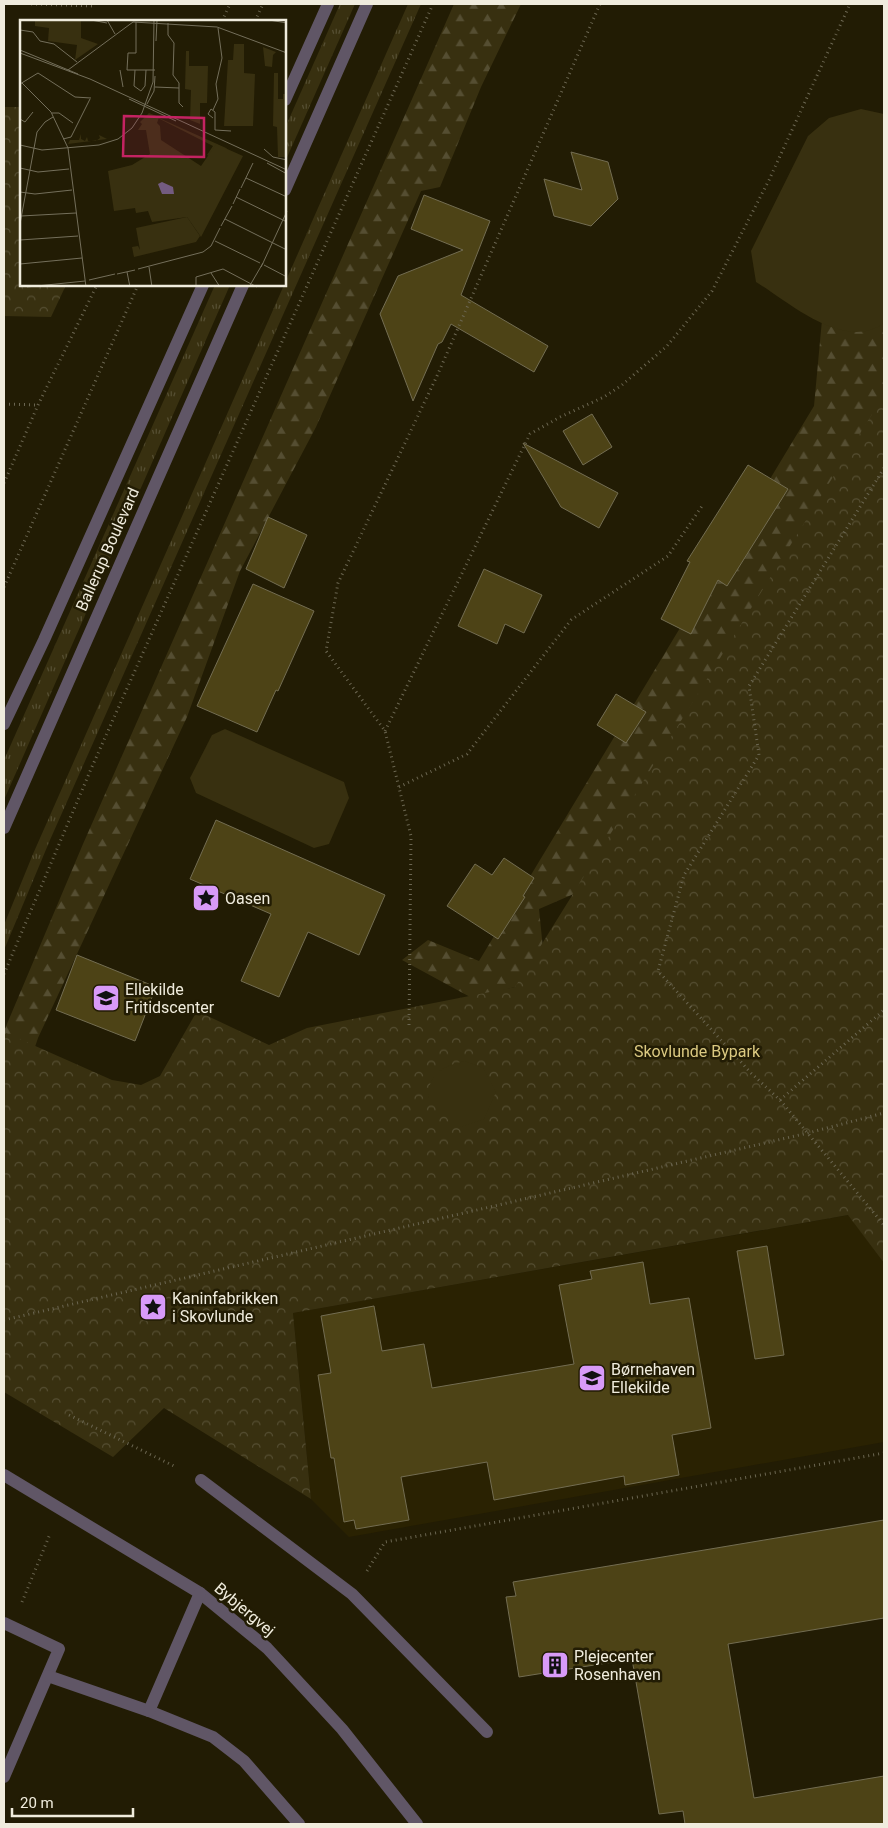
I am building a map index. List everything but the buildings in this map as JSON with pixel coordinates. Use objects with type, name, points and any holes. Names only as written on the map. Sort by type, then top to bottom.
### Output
[{"type":"street","points":[[286,98],[328,4]]},
{"type":"street","points":[[286,188],[368,4]]},
{"type":"street","name":"Ballerup Boulevard","points":[[4,724],[44,640],[202,286]]},
{"type":"street","name":"Ballerup Boulevard","points":[[4,828],[242,286]]},
{"type":"street","name":"Bybjergvej","points":[[4,1475],[200,1593],[266,1648],[342,1729],[417,1824]]},
{"type":"street","points":[[201,1480],[352,1594],[486,1732]]},
{"type":"street","points":[[149,1711],[200,1593]]},
{"type":"street","points":[[4,1777],[59,1649],[8,1625]]},
{"type":"street","points":[[48,1676],[149,1711],[213,1737],[244,1761],[299,1824]]},
{"type":"path","points":[[31,4],[95,6],[95,4]]},
{"type":"path","points":[[222,20],[230,4]]},
{"type":"path","points":[[255,20],[263,4]]},
{"type":"path","points":[[4,974],[95,760],[433,4]]},
{"type":"path","points":[[409,1025],[411,836],[385,731],[326,651],[338,583],[437,376],[600,4]]},
{"type":"path","points":[[385,731],[422,659],[530,434],[560,417],[604,397],[622,385],[667,346],[712,291],[769,180],[850,4]]},
{"type":"path","points":[[4,483],[38,404],[97,286]]},
{"type":"path","points":[[4,587],[138,286]]},
{"type":"path","points":[[4,404],[38,404]]},
{"type":"path","points":[[884,468],[749,686],[759,755],[684,874],[658,971],[751,1073],[780,1100],[884,1225]]},
{"type":"path","points":[[399,787],[467,754],[571,620],[668,556],[702,506]]},
{"type":"path","points":[[780,1100],[884,1010]]},
{"type":"path","points":[[4,1320],[808,1133],[884,1113]]},
{"type":"path","points":[[69,1415],[201,1480]]},
{"type":"path","points":[[352,1594],[385,1542],[884,1453]]},
{"type":"path","points":[[8,1625],[61,1508]]},
{"type":"shaded area","name":"Børnehaven Ellekilde","points":[[849,1215],[884,1263],[884,1442],[349,1537],[311,1499],[293,1313]]},
{"type":"green space","points":[[340,4],[355,4],[286,160],[286,126]]},
{"type":"green space","points":[[408,4],[421,4],[50,840],[4,950],[4,925],[33,854],[284,286],[286,286],[286,281]]},
{"type":"green space","points":[[454,4],[521,4],[481,87],[440,187],[421,191],[316,427],[240,571],[187,717],[38,1038],[4,1139],[4,1031],[83,844]]},
{"type":"green space","points":[[4,107],[20,107],[20,286],[66,286],[51,317],[4,316]]},
{"type":"green space","points":[[861,109],[884,114],[884,323],[868,330],[852,332],[818,321],[756,282],[751,251],[808,136],[829,118]]},
{"type":"green space","points":[[215,286],[230,286],[4,800],[4,760]]},
{"type":"green space","points":[[884,299],[884,410],[613,877],[539,909],[546,979],[472,998],[402,960],[428,940],[479,961],[814,406],[822,320]]},
{"type":"green space","name":"Skovlunde Bypark","points":[[884,395],[884,1263],[848,1215],[293,1313],[311,1499],[164,1408],[113,1457],[4,1392],[4,1040],[6,1033],[112,1080],[141,1085],[160,1076],[197,1011],[269,1045],[307,1028],[515,987]]},
{"type":"green space","points":[[225,729],[344,782],[349,798],[329,844],[314,848],[196,793],[190,778],[212,735]]},
{"type":"green space","points":[[465,1061],[483,1068],[496,1092],[484,1119],[460,1127],[428,1099],[431,1083],[438,1072],[450,1065]]},
{"type":"place","name":"Oasen","points":[[206,898]]},
{"type":"place","name":"Ellekilde Fritidscenter","points":[[106,998]]},
{"type":"place","name":"Kaninfabrikken i Skovlunde","points":[[153,1307]]},
{"type":"place","name":"Børnehaven Ellekilde","points":[[592,1378]]},
{"type":"place","name":"Plejecenter Rosenhaven","points":[[555,1665]]}]
